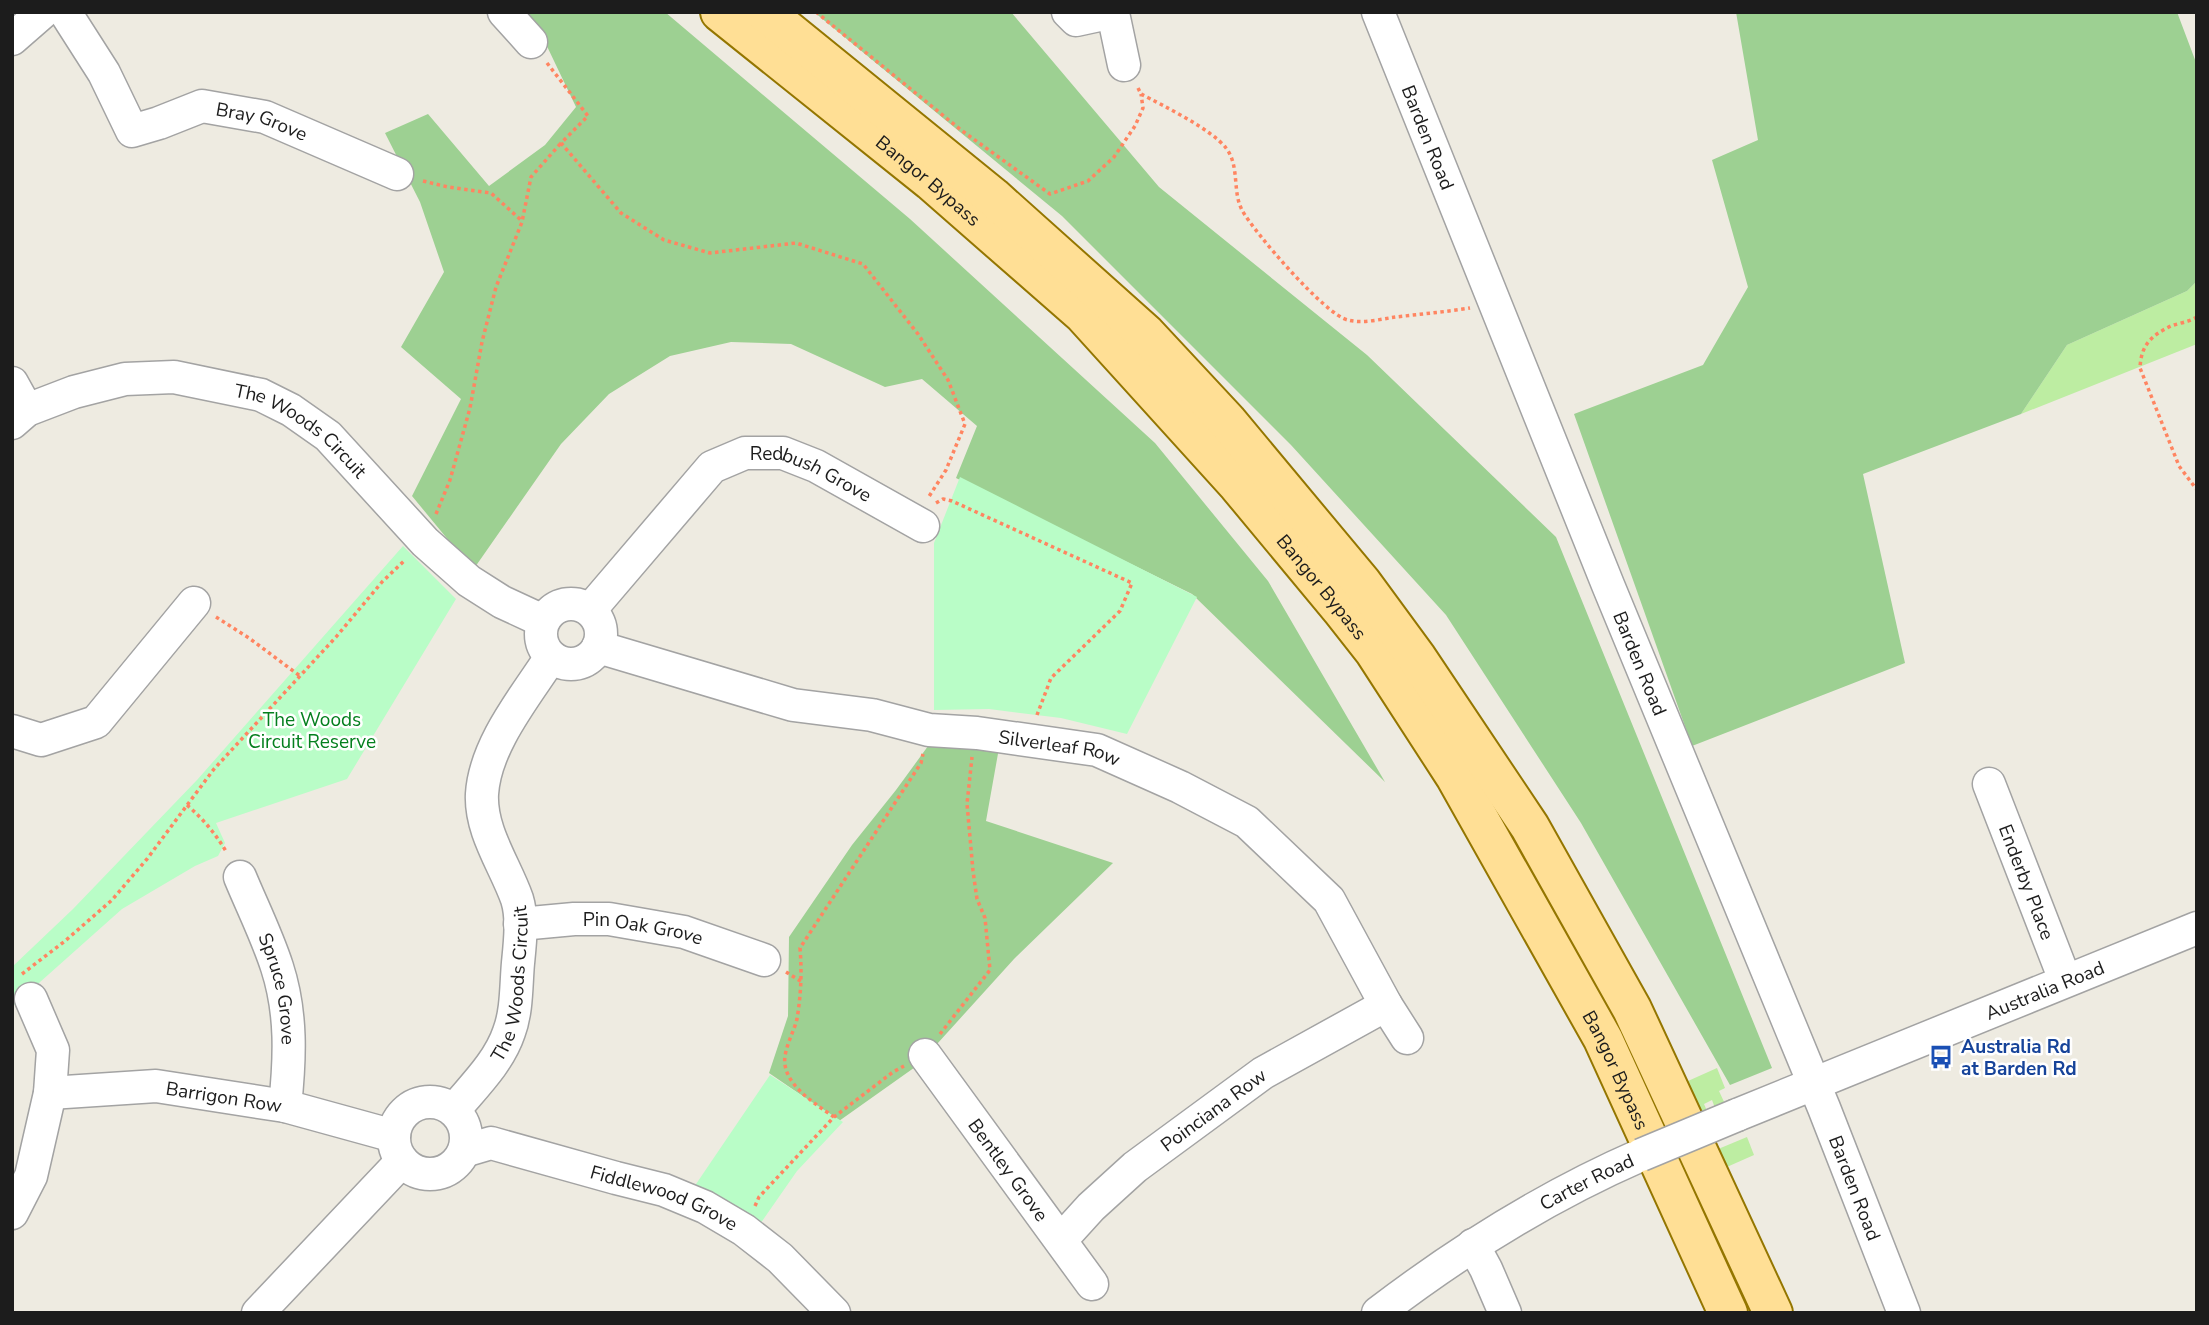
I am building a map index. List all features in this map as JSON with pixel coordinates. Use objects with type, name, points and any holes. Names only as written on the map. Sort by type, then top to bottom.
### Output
[{"type":"main road","name":"Bangor Bypass","points":[[720,12],[931,181],[1083,314],[1238,485],[1374,651],[1455,776],[1603,1039],[1728,1313]]},
{"type":"main road","name":"Bangor Bypass","points":[[765,12],[993,197],[1146,334],[1227,421],[1363,583],[1475,742],[1536,839],[1632,1009],[1773,1313]]},
{"type":"street","points":[[12,39],[43,12]]},
{"type":"street","name":"Bray Grove","points":[[65,12],[104,73],[132,131],[202,106],[265,117],[397,174]]},
{"type":"street","points":[[505,12],[531,43]]},
{"type":"street","points":[[1068,12],[1076,20],[1113,13],[1124,65]]},
{"type":"street","name":"Barden Road","points":[[1378,12],[1608,585],[1814,1084],[1904,1313]]},
{"type":"street","name":"The Woods Circuit","points":[[17,405],[125,379],[174,377],[261,395],[291,410],[328,436],[425,542],[469,581],[502,602],[543,621]]},
{"type":"street","name":"Redbush Grove","points":[[590,610],[712,467],[745,453],[783,453],[816,466],[919,523]]},
{"type":"street","points":[[12,732],[41,740],[96,722],[194,603]]},
{"type":"street","points":[[567,604],[583,606],[597,618],[601,637],[598,647],[581,663],[565,664],[551,657],[541,640],[543,621],[553,609],[567,604]]},
{"type":"street","name":"Silverleaf Row","points":[[598,647],[793,705],[872,715],[929,730],[977,733],[1097,750],[1180,787],[1247,822],[1329,900],[1407,1038]]},
{"type":"street","name":"The Woods Circuit","points":[[454,1110],[496,1059],[509,1032],[514,1009],[520,924],[518,903],[486,825],[482,795],[486,769],[496,742],[551,657]]},
{"type":"street","name":"Enderby Place","points":[[1989,784],[2065,980]]},
{"type":"street","name":"Spruce Grove","points":[[240,877],[277,967],[288,1014],[290,1061],[285,1106]]},
{"type":"street","name":"Pin Oak Grove","points":[[520,924],[608,919],[684,932],[764,960]]},
{"type":"street","name":"Australia Road","points":[[1814,1084],[2197,928]]},
{"type":"street","points":[[12,1213],[31,1176],[50,1093],[53,1050],[22,990]]},
{"type":"street","name":"Poinciana Row","points":[[1061,1240],[1091,1207],[1135,1167],[1252,1080],[1386,1005]]},
{"type":"street","name":"Bentley Grove","points":[[925,1055],[1092,1284]]},
{"type":"street","name":"Carter Road","points":[[1378,1313],[1473,1245],[1586,1181],[1814,1084]]},
{"type":"street","name":"Barrigon Row","points":[[50,1093],[156,1086],[285,1106],[398,1148]]},
{"type":"street","points":[[421,1102],[444,1104],[454,1110],[466,1129],[467,1140],[459,1161],[441,1173],[419,1173],[398,1148],[396,1124],[411,1107],[421,1102]]},
{"type":"street","name":"Fiddlewood Grove","points":[[464,1152],[491,1143],[664,1190],[705,1207],[744,1230],[780,1258],[834,1313]]},
{"type":"street","points":[[258,1313],[398,1148]]},
{"type":"street","points":[[1473,1245],[1505,1313]]},
{"type":"path","points":[[816,12],[961,130],[1050,194],[1088,181],[1114,157],[1135,126],[1143,108],[1141,94],[1124,65]]},
{"type":"path","points":[[22,990],[65,941],[113,900],[214,769],[336,637],[382,582],[425,542],[450,480],[467,420],[496,287],[522,222],[531,177],[588,116],[531,43]]},
{"type":"path","points":[[1141,94],[1206,132],[1228,150],[1234,165],[1240,207],[1314,297],[1329,310],[1347,320],[1366,321],[1475,307]]},
{"type":"path","points":[[561,143],[621,213],[664,240],[710,253],[796,243],[863,264],[918,334],[948,380],[965,424],[946,470],[919,523]]},
{"type":"path","points":[[397,174],[448,187],[491,193],[522,222]]},
{"type":"path","points":[[2197,317],[2170,327],[2145,343],[2140,354],[2140,368],[2179,466],[2197,490]]},
{"type":"path","points":[[919,523],[937,502],[943,499],[952,501],[1132,583],[1120,611],[1051,678],[1027,740]]},
{"type":"path","points":[[194,603],[249,638],[300,676]]},
{"type":"path","points":[[834,1117],[814,1103],[791,1080],[785,1058],[796,1021],[802,982],[800,948],[921,763],[929,730]]},
{"type":"path","points":[[744,1230],[759,1197],[834,1117],[893,1072],[925,1055],[989,970],[985,918],[973,872],[967,804],[969,771],[977,733]]},
{"type":"path","points":[[187,805],[219,840],[240,877]]},
{"type":"green space","points":[[524,12],[665,12],[910,219],[1155,443],[1268,581],[1385,782],[1192,594],[956,478],[977,426],[922,379],[885,387],[791,344],[731,342],[670,356],[609,394],[561,444],[473,570],[412,496],[461,399],[401,347],[444,272],[420,202],[385,133],[428,114],[489,186],[545,145],[576,107],[544,40]]},
{"type":"green space","points":[[814,12],[1011,12],[1159,187],[1367,355],[1556,537],[1772,1068],[1730,1085],[1581,823],[1446,615],[1291,445],[1062,216]]},
{"type":"green space","points":[[1736,12],[2177,12],[2197,65],[2197,281],[2187,291],[2067,345],[2021,414],[1863,474],[1905,663],[1692,746],[1574,414],[1703,365],[1748,287],[1712,160],[1758,140]]},
{"type":"green space","points":[[2197,281],[2197,344],[2021,414],[2067,345],[2187,291]]},
{"type":"green space","points":[[960,477],[1197,597],[1127,734],[1061,718],[989,709],[934,710],[934,543]]},
{"type":"green space","name":"The Woods Circuit Reserve","points":[[403,546],[456,599],[347,779],[216,823],[225,843],[218,856],[195,866],[122,909],[12,1007],[12,967],[73,909],[197,780]]},
{"type":"green space","points":[[931,742],[999,748],[986,821],[1113,863],[1014,959],[918,1065],[839,1121],[769,1073],[788,1016],[789,937],[852,845]]},
{"type":"green space","points":[[1717,1068],[1725,1088],[1719,1091],[1725,1104],[1715,1108],[1712,1100],[1704,1104],[1707,1111],[1660,1130],[1621,1111]]},
{"type":"green space","points":[[770,1075],[843,1122],[797,1171],[758,1227],[692,1190]]},
{"type":"green space","points":[[1747,1137],[1754,1155],[1659,1197],[1651,1177]]},
{"type":"place","name":"Australia Rd at Barden Rd","points":[[1941,1057]]}]
